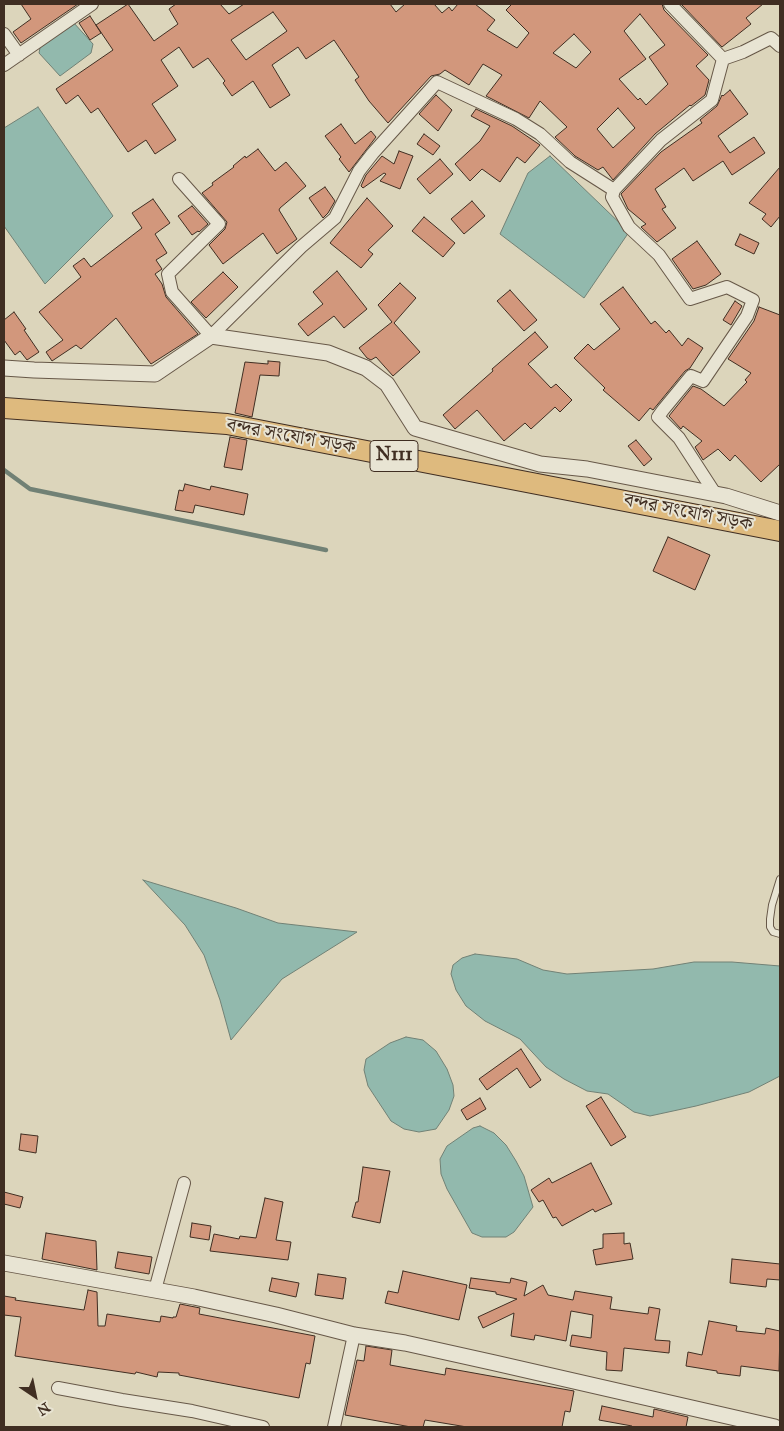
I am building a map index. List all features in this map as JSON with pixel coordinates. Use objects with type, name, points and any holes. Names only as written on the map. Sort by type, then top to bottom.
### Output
[{"type":"highway","name":"বন্দর সংযোগ সড়ক","points":[[4,408],[227,424],[780,531]]},
{"type":"street","points":[[4,65],[92,4]]},
{"type":"street","points":[[670,4],[723,59]]},
{"type":"street","points":[[4,34],[19,55]]},
{"type":"street","points":[[723,59],[743,52],[771,38],[780,46]]},
{"type":"street","points":[[716,495],[679,438],[658,417],[691,376],[703,380],[747,316],[753,300],[727,287],[690,299],[659,255],[629,227],[612,197],[614,190],[661,140],[712,100],[723,59]]},
{"type":"street","points":[[4,368],[155,374],[211,336],[301,247],[335,218],[360,171],[373,153],[437,82],[516,119],[540,134],[570,162],[614,190]]},
{"type":"street","points":[[179,179],[219,224],[168,274],[172,292],[211,336],[328,354],[366,368],[387,384],[415,428],[540,464],[586,469],[716,495],[780,513]]},
{"type":"street","points":[[155,1290],[184,1183]]},
{"type":"street","points":[[4,1262],[267,1313],[775,1427]]},
{"type":"street","points":[[334,1427],[354,1334]]},
{"type":"street","points":[[58,1388],[192,1410],[263,1427]]},
{"type":"lane","points":[[780,879],[772,905],[770,927],[774,932],[780,934]]},
{"type":"water","points":[[73,22],[93,44],[91,53],[60,76],[39,53],[41,43]]},
{"type":"water","points":[[38,107],[113,216],[45,284],[4,226],[4,128]]},
{"type":"water","points":[[550,156],[629,232],[584,298],[500,234],[528,173]]},
{"type":"water","points":[[143,880],[236,908],[278,923],[357,932],[282,979],[231,1040],[220,1000],[204,955],[185,925]]},
{"type":"water","points":[[475,954],[517,959],[543,970],[567,974],[653,969],[694,962],[732,962],[780,966],[780,1076],[749,1092],[696,1106],[650,1116],[634,1112],[608,1094],[587,1091],[564,1079],[546,1067],[520,1039],[485,1021],[466,1006],[456,990],[451,974],[453,965],[462,958]]},
{"type":"water","points":[[406,1037],[423,1040],[436,1051],[447,1069],[453,1085],[454,1096],[449,1110],[436,1129],[419,1132],[404,1129],[391,1121],[368,1086],[364,1070],[366,1059],[390,1043]]},
{"type":"water","points":[[480,1126],[494,1133],[506,1145],[524,1176],[533,1207],[514,1232],[506,1237],[482,1237],[472,1233],[447,1189],[441,1174],[440,1159],[447,1146],[473,1128]]},
{"type":"building","points":[[21,4],[78,4],[21,43],[13,32],[31,19]]},
{"type":"building","points":[[128,4],[154,41],[178,24],[169,9],[176,4],[220,4],[229,14],[244,4],[390,4],[396,12],[405,4],[434,4],[442,13],[449,7],[452,11],[458,4],[475,4],[495,20],[487,30],[517,48],[529,33],[506,10],[512,4],[662,4],[664,10],[708,55],[696,66],[709,80],[705,95],[655,134],[613,180],[603,167],[598,170],[575,156],[555,137],[567,127],[540,101],[529,118],[486,96],[502,75],[483,64],[469,85],[445,70],[440,74],[431,76],[388,123],[369,101],[355,80],[359,77],[334,40],[306,59],[298,47],[272,65],[290,95],[270,108],[253,81],[232,96],[223,83],[225,81],[208,58],[193,68],[179,47],[161,60],[178,86],[152,104],[176,140],[155,154],[146,140],[128,152],[98,108],[91,113],[78,95],[66,104],[56,89],[113,50],[96,25]],"holes":[[[273,12],[287,31],[246,60],[231,40]],[[640,14],[665,45],[649,57],[668,84],[646,105],[640,98],[638,100],[619,79],[646,59],[624,31]],[[574,34],[591,52],[576,68],[553,53]],[[618,108],[635,128],[613,148],[597,129]]]},
{"type":"building","points":[[681,4],[763,4],[746,18],[751,24],[722,47]]},
{"type":"building","points":[[90,16],[101,33],[90,40],[79,23]]},
{"type":"building","points":[[730,90],[748,114],[718,136],[730,153],[754,137],[765,153],[732,175],[723,161],[693,181],[684,168],[655,189],[666,207],[662,209],[676,228],[657,242],[641,227],[646,224],[628,209],[621,194],[661,152],[702,123],[700,120],[717,106],[722,95]]},
{"type":"building","points":[[436,95],[452,110],[438,131],[419,114]]},
{"type":"building","points":[[476,109],[512,126],[540,145],[525,163],[517,157],[500,182],[482,169],[470,181],[455,164],[480,141],[490,126],[471,116]]},
{"type":"building","points":[[341,124],[355,144],[371,131],[376,137],[349,172],[339,159],[341,157],[325,136]]},
{"type":"building","points":[[424,134],[440,146],[433,155],[417,144]]},
{"type":"building","points":[[258,149],[275,171],[286,162],[306,186],[279,210],[297,239],[277,254],[263,233],[223,264],[209,245],[225,229],[227,222],[202,193],[245,156],[246,158]]},
{"type":"building","points":[[399,151],[413,156],[400,189],[380,181],[386,174],[384,173],[363,188],[361,186],[366,175],[382,156],[394,164]]},
{"type":"building","points":[[440,159],[453,174],[430,194],[417,179]]},
{"type":"building","points":[[780,167],[780,216],[771,227],[762,219],[766,214],[749,203]]},
{"type":"building","points":[[325,187],[335,201],[323,218],[309,198]]},
{"type":"building","points":[[367,198],[393,226],[368,250],[373,254],[361,268],[330,243]]},
{"type":"building","points":[[153,199],[170,223],[155,234],[167,253],[156,260],[162,269],[155,274],[162,284],[166,297],[198,334],[151,364],[116,318],[81,349],[76,345],[52,361],[46,352],[63,340],[39,312],[81,277],[73,266],[84,258],[91,267],[142,228],[132,213]]},
{"type":"building","points":[[472,201],[485,216],[464,234],[451,219]]},
{"type":"building","points":[[192,206],[208,224],[192,235],[178,216]]},
{"type":"building","points":[[424,217],[455,243],[443,257],[412,231]]},
{"type":"building","points":[[740,234],[759,243],[754,254],[735,245]]},
{"type":"building","points":[[697,241],[721,274],[706,285],[693,289],[672,259]]},
{"type":"building","points":[[337,271],[367,309],[344,328],[334,316],[308,336],[298,324],[323,304],[313,292]]},
{"type":"building","points":[[223,272],[238,287],[206,318],[191,302]]},
{"type":"building","points":[[400,283],[416,298],[394,323],[420,352],[393,376],[376,357],[371,360],[367,358],[359,348],[392,322],[378,305]]},
{"type":"building","points":[[623,287],[651,324],[655,321],[666,333],[669,330],[682,346],[688,338],[703,348],[690,368],[685,371],[653,410],[650,408],[639,421],[603,390],[605,388],[574,358],[588,344],[594,350],[620,329],[600,304]]},
{"type":"building","points":[[510,290],[537,320],[524,331],[497,301]]},
{"type":"building","points":[[735,301],[742,306],[731,325],[723,320]]},
{"type":"building","points":[[759,307],[780,315],[780,464],[761,482],[735,455],[730,461],[718,449],[703,460],[695,447],[702,441],[683,426],[681,429],[669,416],[693,386],[701,389],[724,406],[747,382],[745,380],[751,373],[728,359],[754,321]]},
{"type":"building","points":[[14,312],[39,352],[27,360],[20,351],[15,355],[4,340],[4,320]]},
{"type":"building","points":[[535,332],[548,347],[528,364],[551,388],[556,384],[572,400],[560,412],[555,407],[531,429],[525,423],[504,441],[477,410],[455,429],[443,415]]},
{"type":"building","points":[[268,361],[280,362],[279,376],[260,375],[252,417],[235,413],[245,362],[268,364]]},
{"type":"building","points":[[230,437],[247,440],[242,470],[224,467]]},
{"type":"building","points":[[636,440],[652,459],[644,466],[628,446]]},
{"type":"building","points":[[185,484],[210,490],[211,486],[248,494],[244,515],[195,505],[193,513],[175,510],[179,490],[183,491]]},
{"type":"building","points":[[668,537],[710,555],[695,590],[653,571]]},
{"type":"building","points":[[521,1049],[541,1080],[530,1088],[517,1068],[487,1090],[479,1079]]},
{"type":"building","points":[[601,1097],[626,1137],[611,1146],[586,1106]]},
{"type":"building","points":[[480,1098],[486,1109],[467,1120],[461,1110]]},
{"type":"building","points":[[21,1134],[38,1136],[36,1153],[19,1150]]},
{"type":"building","points":[[591,1163],[612,1204],[595,1212],[593,1209],[562,1226],[556,1217],[553,1218],[543,1200],[539,1202],[531,1190],[549,1178],[552,1183]]},
{"type":"building","points":[[363,1167],[390,1171],[380,1223],[352,1217],[356,1202],[358,1202]]},
{"type":"building","points":[[4,1192],[23,1197],[20,1208],[4,1204]]},
{"type":"building","points":[[265,1198],[283,1202],[276,1240],[291,1242],[288,1260],[210,1251],[214,1234],[239,1239],[240,1236],[256,1238]]},
{"type":"building","points":[[192,1223],[211,1226],[209,1240],[190,1237]]},
{"type":"building","points":[[46,1233],[96,1241],[97,1270],[42,1259]]},
{"type":"building","points":[[624,1233],[624,1244],[630,1243],[633,1259],[596,1265],[593,1250],[603,1248],[603,1234]]},
{"type":"building","points":[[118,1252],[152,1257],[149,1274],[115,1268]]},
{"type":"building","points":[[732,1259],[780,1264],[780,1280],[767,1279],[766,1287],[730,1283]]},
{"type":"building","points":[[403,1271],[467,1285],[459,1320],[385,1303],[388,1291],[398,1293]]},
{"type":"building","points":[[318,1274],[346,1278],[343,1299],[315,1295]]},
{"type":"building","points":[[272,1278],[299,1283],[296,1297],[269,1291]]},
{"type":"building","points":[[471,1278],[510,1283],[511,1278],[527,1282],[524,1296],[543,1285],[548,1295],[573,1300],[575,1291],[612,1297],[610,1309],[648,1314],[649,1307],[660,1309],[655,1340],[670,1341],[669,1353],[624,1348],[622,1371],[606,1370],[607,1352],[570,1346],[572,1335],[591,1338],[593,1315],[571,1311],[566,1341],[535,1335],[534,1340],[511,1336],[514,1313],[483,1328],[478,1317],[517,1299],[496,1294],[496,1292],[469,1288]]},
{"type":"building","points":[[88,1290],[97,1292],[98,1326],[105,1326],[107,1314],[160,1322],[161,1316],[176,1317],[180,1304],[200,1308],[199,1314],[315,1336],[310,1364],[306,1363],[299,1398],[179,1375],[179,1373],[158,1372],[157,1377],[136,1372],[135,1374],[15,1356],[21,1317],[4,1315],[4,1296],[16,1298],[15,1300],[84,1310]]},
{"type":"building","points":[[709,1321],[737,1326],[736,1331],[765,1334],[766,1328],[780,1331],[779,1371],[741,1366],[740,1376],[686,1366],[688,1352],[702,1355]]},
{"type":"building","points":[[366,1346],[392,1350],[390,1365],[445,1375],[446,1368],[574,1391],[570,1412],[565,1411],[562,1427],[467,1427],[425,1420],[423,1427],[411,1427],[345,1415],[357,1360],[364,1361]]},
{"type":"building","points":[[602,1406],[653,1417],[654,1409],[688,1417],[686,1427],[632,1427],[599,1420]]},
{"type":"waterway","points":[[4,470],[30,489],[326,550]]}]
